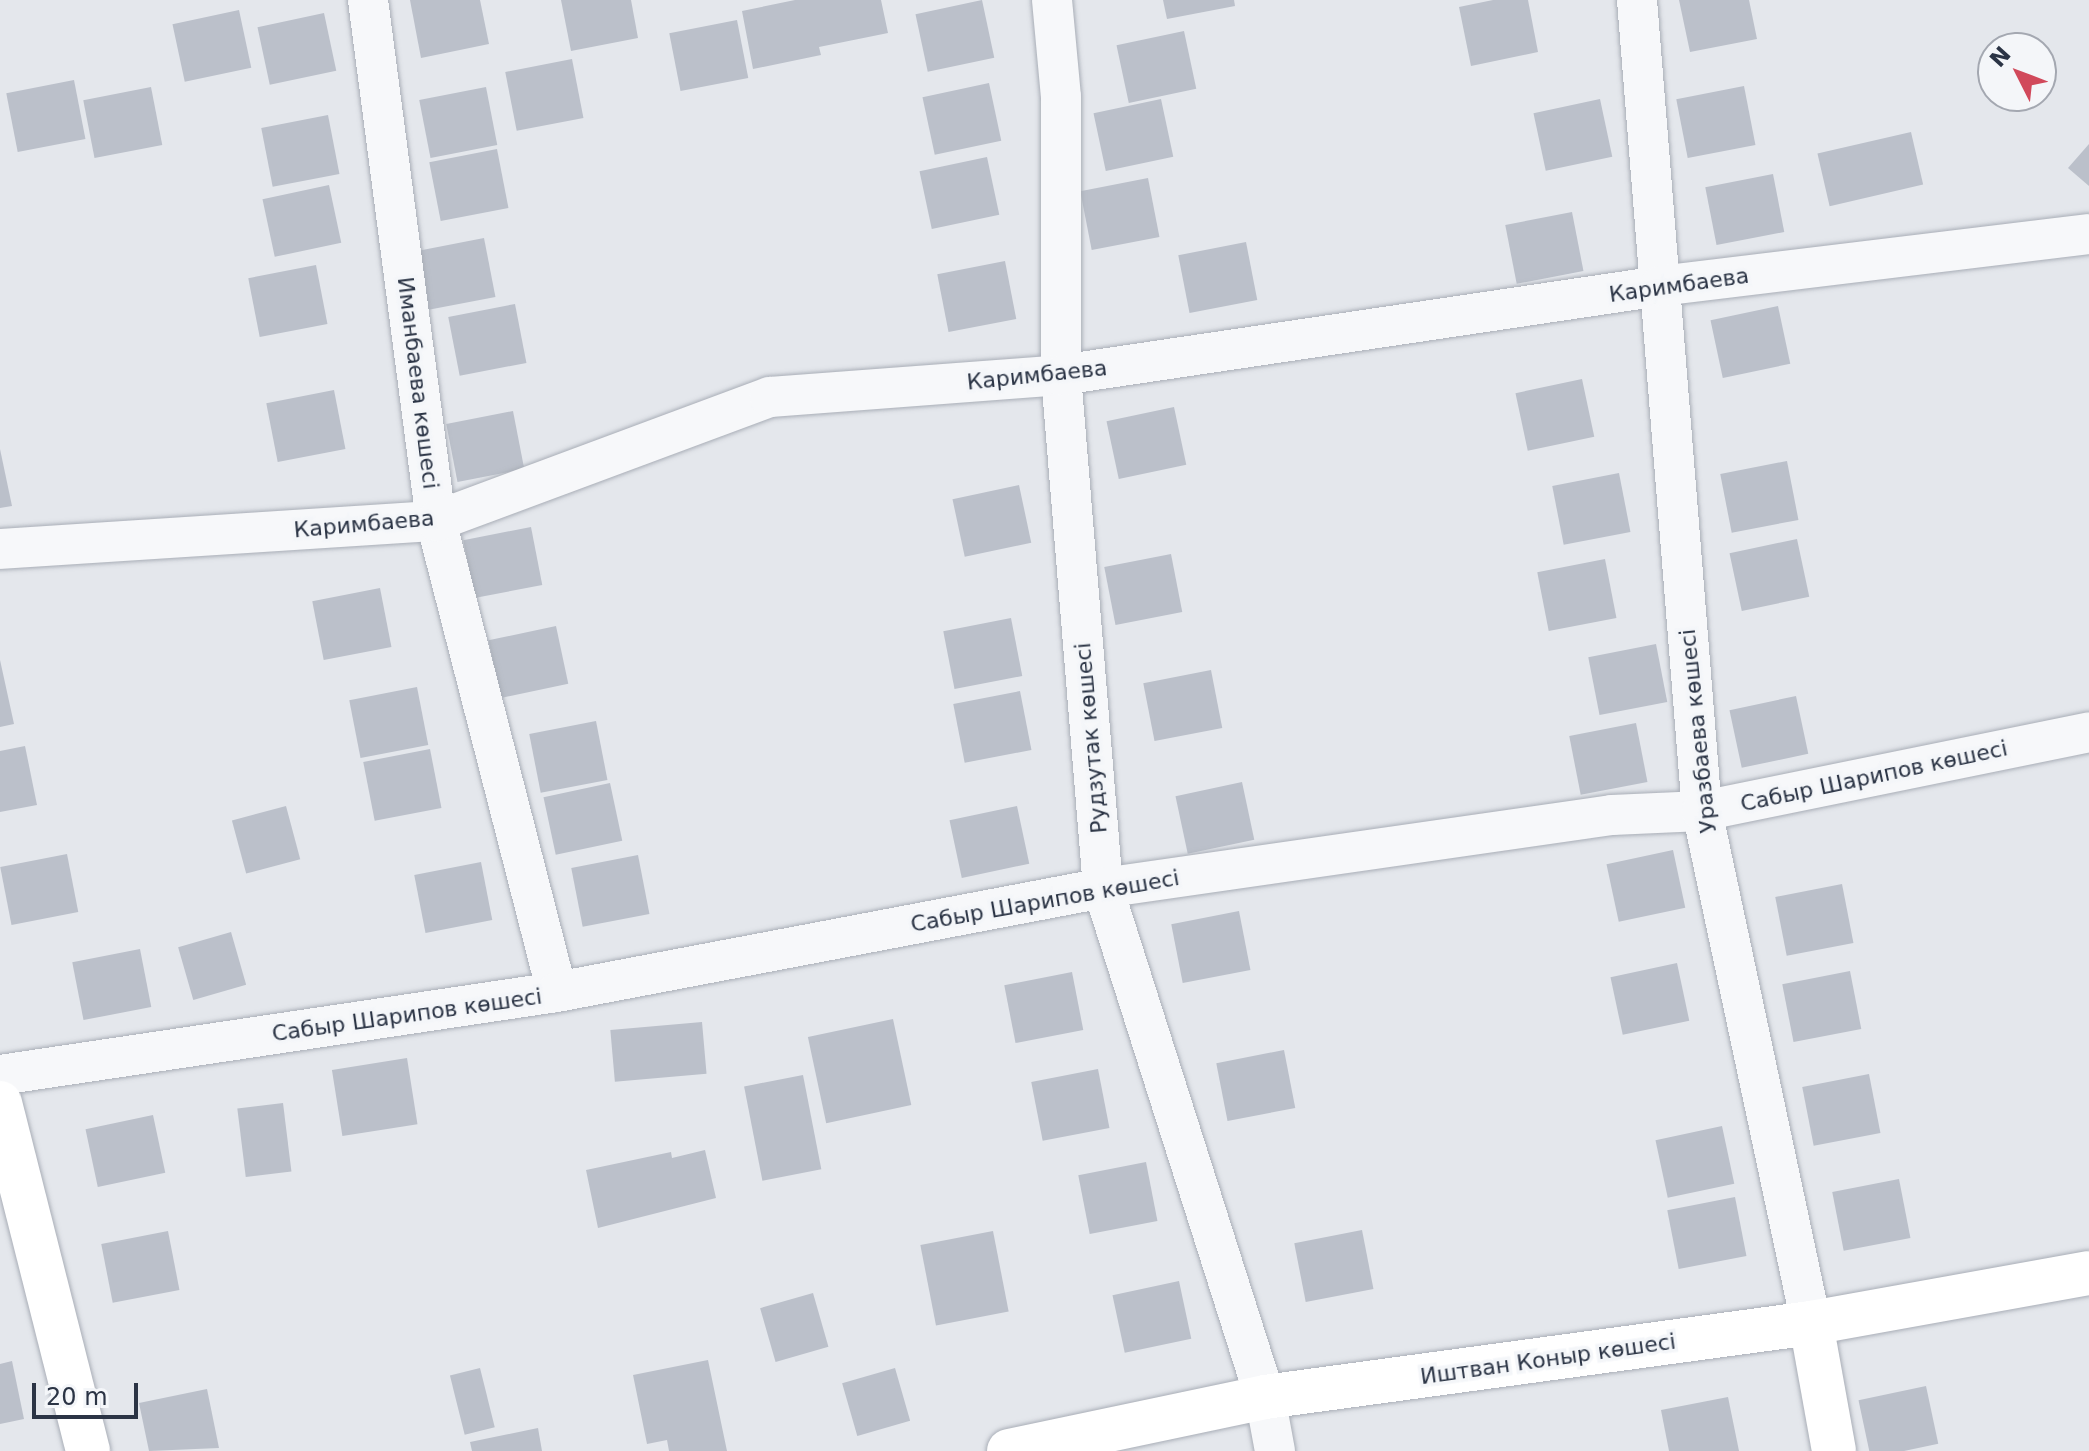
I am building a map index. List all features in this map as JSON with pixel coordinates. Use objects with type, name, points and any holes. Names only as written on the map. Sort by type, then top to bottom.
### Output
[{"type":"street","name":"Иманбаева көшесі","points":[[368,0],[436,521],[557,992]]},
{"type":"street","name":"Рудзутак көшесі","points":[[1052,0],[1061,97],[1061,375],[1103,888],[1265,1397],[1275,1451]]},
{"type":"street","name":"Уразбаева көшесі","points":[[1637,0],[1702,811],[1811,1323],[1834,1451]]},
{"type":"street","name":"Каримбаева","points":[[0,549],[436,521],[770,397],[1061,375],[1660,286],[2089,234]]},
{"type":"street","name":"Сабыр Шарипов көшесі","points":[[0,1075],[557,992],[1103,888],[1612,815],[1702,811],[2089,732]]},
{"type":"street","points":[[0,1103],[88,1451]]},
{"type":"street","name":"Иштван Коныр көшесі","points":[[1009,1451],[1265,1397],[1811,1323],[2089,1273]]},
{"type":"building","points":[[410,0],[480,0],[489,44],[421,58]]},
{"type":"building","points":[[561,0],[631,0],[638,38],[571,51]]},
{"type":"building","points":[[795,0],[881,0],[888,33],[819,47],[821,55],[753,69],[742,11]]},
{"type":"building","points":[[982,0],[994,58],[928,72],[915,14]]},
{"type":"building","points":[[1163,0],[1234,0],[1235,6],[1167,19]]},
{"type":"building","points":[[1493,0],[1528,0],[1538,52],[1471,66],[1459,7]]},
{"type":"building","points":[[1679,0],[1749,0],[1757,39],[1690,52]]},
{"type":"building","points":[[239,10],[251,68],[185,82],[172,24]]},
{"type":"building","points":[[324,13],[336,71],[270,85],[257,27]]},
{"type":"building","points":[[737,20],[748,78],[681,91],[669,33]]},
{"type":"building","points":[[1184,31],[1196,89],[1129,103],[1117,45]]},
{"type":"building","points":[[572,59],[583,118],[517,131],[505,72]]},
{"type":"building","points":[[74,80],[85,139],[18,152],[6,93]]},
{"type":"building","points":[[989,83],[1001,141],[935,155],[922,97]]},
{"type":"building","points":[[1744,86],[1755,145],[1688,158],[1676,99]]},
{"type":"building","points":[[151,87],[162,145],[95,158],[83,100]]},
{"type":"building","points":[[486,87],[497,145],[431,158],[419,100]]},
{"type":"building","points":[[1161,99],[1173,157],[1106,171],[1094,113]]},
{"type":"building","points":[[1600,99],[1612,157],[1546,171],[1533,113]]},
{"type":"building","points":[[328,115],[339,174],[273,187],[261,128]]},
{"type":"building","points":[[1911,132],[1923,185],[1830,206],[1817,154]]},
{"type":"building","points":[[2089,144],[2089,186],[2068,168]]},
{"type":"building","points":[[497,149],[508,208],[441,221],[429,162]]},
{"type":"building","points":[[987,157],[999,215],[932,229],[920,171]]},
{"type":"building","points":[[1773,174],[1784,232],[1717,245],[1705,187]]},
{"type":"building","points":[[1148,178],[1159,237],[1092,250],[1080,191]]},
{"type":"building","points":[[329,185],[341,243],[275,257],[262,199]]},
{"type":"building","points":[[1572,212],[1583,271],[1517,284],[1505,225]]},
{"type":"building","points":[[484,238],[495,297],[429,310],[417,251]]},
{"type":"building","points":[[1246,242],[1257,300],[1190,313],[1178,255]]},
{"type":"building","points":[[1005,261],[1016,319],[949,332],[937,274]]},
{"type":"building","points":[[316,265],[327,324],[260,337],[248,278]]},
{"type":"building","points":[[515,304],[526,363],[460,376],[448,317]]},
{"type":"building","points":[[1778,306],[1790,364],[1723,378],[1711,320]]},
{"type":"building","points":[[1582,379],[1594,437],[1528,451],[1515,393]]},
{"type":"building","points":[[334,390],[345,449],[278,462],[266,403]]},
{"type":"building","points":[[1174,407],[1186,465],[1119,479],[1107,421]]},
{"type":"building","points":[[513,411],[524,469],[458,482],[446,424]]},
{"type":"building","points":[[0,449],[12,506],[0,508]]},
{"type":"building","points":[[1787,461],[1798,520],[1732,533],[1720,474]]},
{"type":"building","points":[[1619,473],[1630,532],[1564,545],[1552,486]]},
{"type":"building","points":[[1019,485],[1031,543],[965,557],[952,499]]},
{"type":"building","points":[[531,527],[542,585],[475,598],[463,540]]},
{"type":"building","points":[[1797,539],[1809,597],[1742,611],[1730,553]]},
{"type":"building","points":[[1171,554],[1182,612],[1116,625],[1104,567]]},
{"type":"building","points":[[1605,559],[1616,618],[1549,631],[1537,572]]},
{"type":"building","points":[[380,588],[391,647],[324,660],[312,601]]},
{"type":"building","points":[[1011,618],[1022,676],[955,689],[943,631]]},
{"type":"building","points":[[556,626],[568,684],[501,698],[489,640]]},
{"type":"building","points":[[1656,644],[1667,702],[1600,715],[1588,657]]},
{"type":"building","points":[[0,660],[14,724],[0,727]]},
{"type":"building","points":[[1211,670],[1222,728],[1155,741],[1143,683]]},
{"type":"building","points":[[417,687],[428,745],[361,758],[349,700]]},
{"type":"building","points":[[1020,691],[1031,750],[965,763],[953,704]]},
{"type":"building","points":[[1796,696],[1808,754],[1742,768],[1729,710]]},
{"type":"building","points":[[596,721],[607,780],[541,793],[529,734]]},
{"type":"building","points":[[1636,723],[1647,782],[1581,795],[1569,736]]},
{"type":"building","points":[[25,746],[37,805],[0,812],[0,751]]},
{"type":"building","points":[[430,749],[441,808],[375,821],[363,762]]},
{"type":"building","points":[[1242,782],[1254,840],[1188,854],[1175,796]]},
{"type":"building","points":[[610,783],[622,841],[556,855],[543,797]]},
{"type":"building","points":[[286,806],[300,859],[246,874],[232,820]]},
{"type":"building","points":[[1017,806],[1029,864],[962,878],[950,820]]},
{"type":"building","points":[[1673,850],[1685,908],[1619,922],[1606,864]]},
{"type":"building","points":[[67,854],[78,912],[12,925],[0,867]]},
{"type":"building","points":[[638,855],[649,914],[583,927],[571,868]]},
{"type":"building","points":[[481,862],[492,920],[426,933],[414,875]]},
{"type":"building","points":[[1842,884],[1853,943],[1787,956],[1775,897]]},
{"type":"building","points":[[1239,911],[1250,970],[1183,983],[1171,924]]},
{"type":"building","points":[[231,932],[246,985],[193,1000],[178,947]]},
{"type":"building","points":[[140,949],[151,1007],[84,1020],[72,962]]},
{"type":"building","points":[[1677,963],[1689,1021],[1623,1035],[1610,977]]},
{"type":"building","points":[[1850,971],[1861,1029],[1794,1042],[1782,984]]},
{"type":"building","points":[[1072,972],[1083,1030],[1016,1043],[1004,985]]},
{"type":"building","points":[[893,1019],[911,1105],[826,1123],[808,1037]]},
{"type":"building","points":[[702,1022],[707,1074],[615,1082],[610,1030]]},
{"type":"building","points":[[1284,1050],[1295,1108],[1228,1121],[1216,1063]]},
{"type":"building","points":[[407,1058],[417,1124],[342,1136],[332,1070]]},
{"type":"building","points":[[1098,1069],[1109,1128],[1043,1141],[1031,1082]]},
{"type":"building","points":[[1869,1074],[1880,1133],[1814,1146],[1802,1087]]},
{"type":"building","points":[[803,1075],[821,1169],[762,1181],[744,1086]]},
{"type":"building","points":[[283,1103],[291,1171],[246,1177],[237,1109]]},
{"type":"building","points":[[153,1115],[165,1173],[98,1187],[86,1129]]},
{"type":"building","points":[[1722,1126],[1734,1184],[1668,1198],[1655,1140]]},
{"type":"building","points":[[705,1150],[716,1198],[598,1228],[586,1170],[671,1152],[672,1158]]},
{"type":"building","points":[[1146,1162],[1157,1221],[1090,1234],[1078,1175]]},
{"type":"building","points":[[1899,1179],[1910,1238],[1844,1251],[1832,1192]]},
{"type":"building","points":[[1735,1197],[1746,1256],[1679,1269],[1667,1210]]},
{"type":"building","points":[[1362,1230],[1373,1289],[1306,1302],[1294,1243]]},
{"type":"building","points":[[168,1231],[179,1290],[113,1303],[101,1244]]},
{"type":"building","points":[[993,1231],[1009,1311],[936,1326],[920,1245]]},
{"type":"building","points":[[1179,1281],[1191,1339],[1125,1353],[1112,1295]]},
{"type":"building","points":[[813,1293],[828,1347],[776,1362],[760,1308]]},
{"type":"building","points":[[708,1360],[727,1451],[669,1451],[667,1440],[647,1444],[633,1375]]},
{"type":"building","points":[[12,1361],[24,1419],[0,1424],[0,1364]]},
{"type":"building","points":[[480,1368],[495,1427],[465,1435],[450,1375]]},
{"type":"building","points":[[895,1368],[910,1421],[857,1436],[842,1383]]},
{"type":"building","points":[[1926,1386],[1938,1444],[1904,1451],[1869,1451],[1859,1400]]},
{"type":"building","points":[[207,1389],[219,1448],[149,1451],[139,1403]]},
{"type":"building","points":[[1728,1397],[1739,1451],[1669,1451],[1661,1410]]},
{"type":"building","points":[[538,1428],[542,1451],[472,1451],[470,1442]]}]
